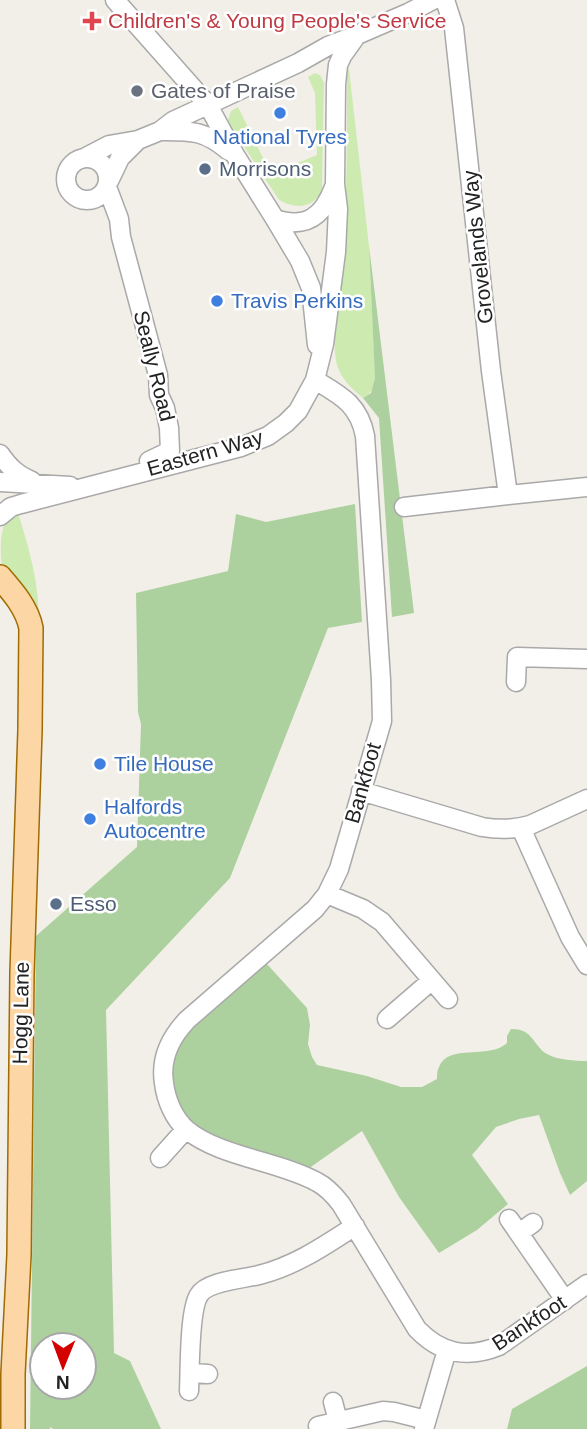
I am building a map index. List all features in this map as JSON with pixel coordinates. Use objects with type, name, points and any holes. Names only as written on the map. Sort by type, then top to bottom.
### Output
[{"type":"main road","name":"Hogg Lane","points":[[0,577],[11,590],[9,599],[29,617],[31,628],[13,1429]]},
{"type":"street","points":[[115,0],[208,105],[235,155],[300,261],[311,288],[317,371]]},
{"type":"street","points":[[138,140],[120,158],[99,196],[88,200],[76,197],[68,188],[68,169],[79,159],[109,145],[138,140],[160,131],[173,121],[298,63],[328,46],[433,0]]},
{"type":"street","name":"Grovelands Way","points":[[445,0],[454,29],[491,371],[508,495]]},
{"type":"street","name":"Eastern Way","points":[[0,516],[11,507],[21,504],[240,447],[268,436],[298,411],[317,371],[324,344],[335,261],[338,209],[335,184],[335,84],[342,56],[357,35]]},
{"type":"street","points":[[298,63],[325,63],[333,70],[335,84]]},
{"type":"street","points":[[160,131],[204,134],[235,155]]},
{"type":"street","points":[[86,157],[93,158],[105,167],[108,184]]},
{"type":"street","name":"Seally Road","points":[[108,184],[158,375],[159,395],[167,418],[171,447],[168,453],[144,463],[133,474]]},
{"type":"street","name":"Eastern Way","points":[[275,219],[295,223],[313,218],[323,210],[335,184]]},
{"type":"street","name":"Seally Road","points":[[88,200],[103,211],[121,237]]},
{"type":"street","name":"Bankfoot","points":[[186,1129],[173,1111],[164,1083],[165,1054],[175,1032],[315,909],[327,894],[339,869],[382,721],[365,436],[354,408],[317,371]]},
{"type":"street","points":[[0,454],[21,477],[38,484]]},
{"type":"street","name":"Eastern Way","points":[[0,482],[94,485]]},
{"type":"street","points":[[404,508],[587,487]]},
{"type":"street","points":[[516,682],[517,657],[587,659]]},
{"type":"street","points":[[361,791],[500,830],[521,828],[587,799]]},
{"type":"street","points":[[521,828],[570,937],[587,965]]},
{"type":"street","points":[[327,894],[363,909],[382,922],[448,999]]},
{"type":"street","points":[[387,1020],[431,981]]},
{"type":"street","points":[[160,1158],[186,1129],[203,1141],[317,1182],[341,1204],[417,1329],[434,1344],[447,1350],[425,1425],[394,1412],[383,1411],[318,1426]]},
{"type":"street","points":[[520,1225],[565,1300]]},
{"type":"street","points":[[196,1380],[194,1307],[199,1294],[206,1287],[284,1268],[355,1226]]},
{"type":"street","name":"Bankfoot","points":[[447,1350],[472,1354],[499,1346],[587,1284]]},
{"type":"street","points":[[334,1402],[338,1421]]},
{"type":"green space","points":[[349,69],[369,246],[375,372],[373,387],[363,398],[341,375],[334,338],[344,248]]},
{"type":"green space","points":[[315,73],[320,75],[324,83],[322,191],[308,204],[297,206],[279,200],[228,120],[231,111],[238,107],[271,174],[317,155],[315,93],[308,77]]},
{"type":"green space","points":[[369,246],[414,613],[392,617],[379,418],[363,398],[371,393],[375,378]]},
{"type":"green space","points":[[355,504],[362,622],[328,628],[230,878],[106,1010],[114,1353],[130,1361],[161,1429],[30,1429],[30,1401],[98,1401],[98,1331],[31,1331],[36,936],[137,847],[141,724],[138,712],[136,593],[228,571],[236,514],[266,522]]},
{"type":"green space","points":[[18,513],[33,567],[39,623],[2,567],[3,528],[8,520]]},
{"type":"green space","points":[[266,963],[307,1008],[310,1025],[308,1044],[317,1065],[401,1087],[422,1087],[437,1079],[438,1068],[444,1060],[460,1053],[499,1048],[507,1043],[511,1029],[524,1031],[542,1051],[551,1056],[587,1061],[587,1181],[570,1195],[539,1115],[496,1127],[472,1155],[508,1204],[477,1230],[439,1253],[399,1197],[362,1131],[308,1169],[213,1137],[190,1124],[180,1112],[173,1088],[177,1047],[189,1028]]},
{"type":"green space","points":[[587,1366],[587,1429],[507,1429],[512,1409]]},
{"type":"place","name":"Children's & Young People's Service","points":[[92,21]]},
{"type":"place","name":"Gates of Praise","points":[[137,91]]},
{"type":"place","name":"National Tyres","points":[[280,113]]},
{"type":"place","name":"Morrisons","points":[[205,169]]},
{"type":"place","name":"Travis Perkins","points":[[217,301]]},
{"type":"place","name":"Tile House","points":[[100,764]]},
{"type":"place","name":"Halfords Autocentre","points":[[90,819]]},
{"type":"place","name":"Esso","points":[[56,904]]}]
